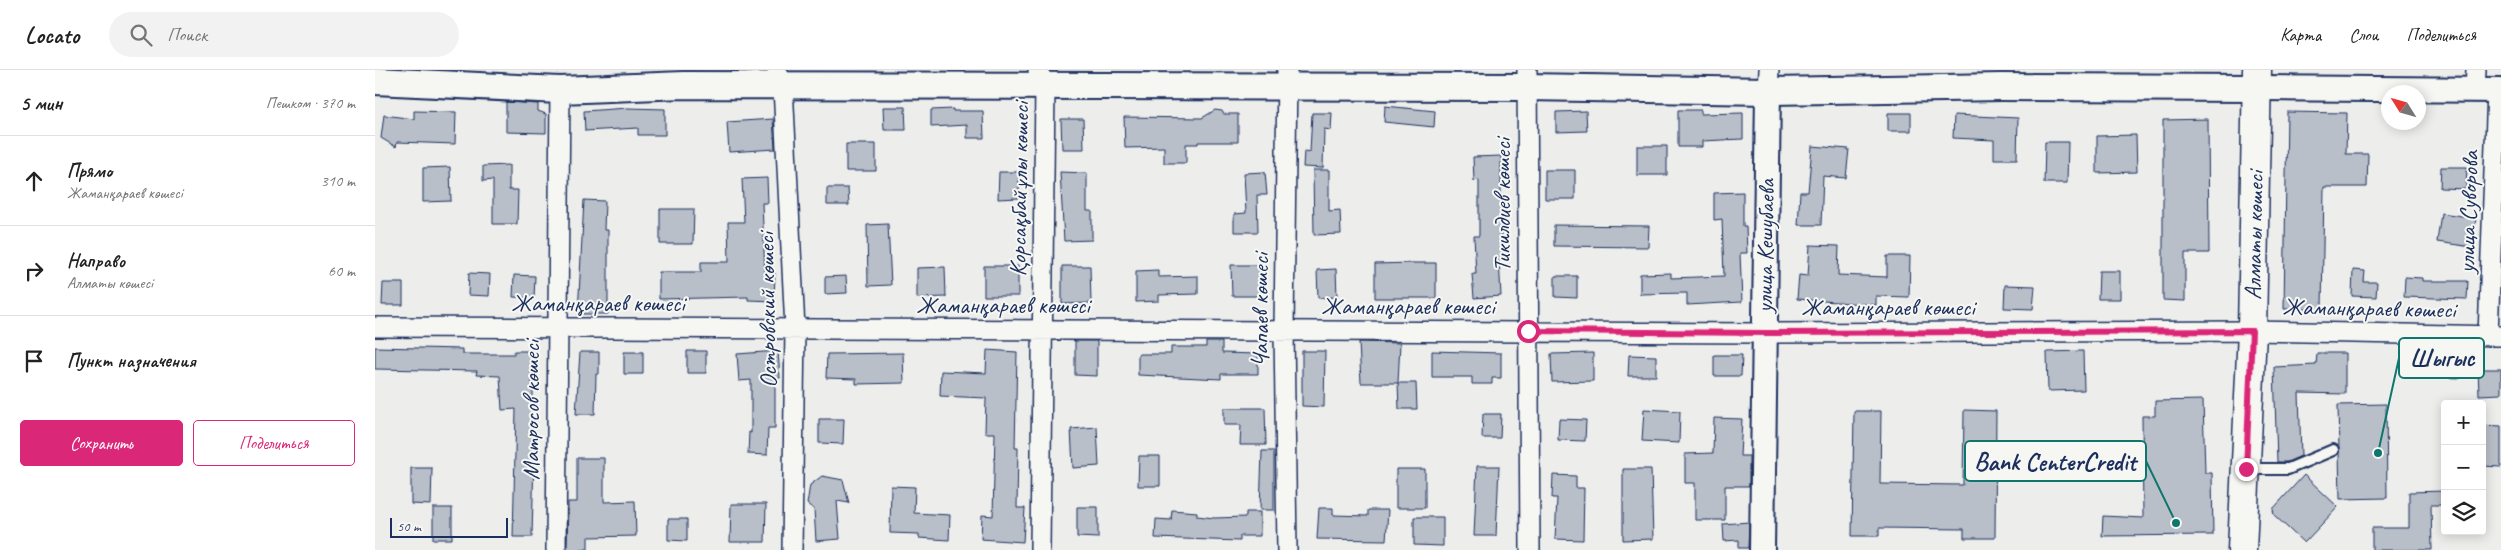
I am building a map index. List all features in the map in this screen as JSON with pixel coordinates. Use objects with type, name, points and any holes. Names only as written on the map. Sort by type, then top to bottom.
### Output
[{"type":"main road","points":[[375,81],[560,90],[690,78],[1527,78],[1769,81],[2257,79]]},
{"type":"main road","name":"Алматы көшесі","points":[[2243,550],[2252,331],[2257,79]]},
{"type":"street","name":"Островский көшесі","points":[[780,78],[795,329],[792,550]]},
{"type":"street","name":"Қорсақбайұлы көшесі","points":[[1040,550],[1043,330],[1042,78]]},
{"type":"street","name":"Чапаев көшесі","points":[[1287,78],[1283,331],[1287,550]]},
{"type":"street","name":"Тикилдиев көшесі","points":[[1527,78],[1530,550]]},
{"type":"street","points":[[2257,79],[2487,85]]},
{"type":"street","name":"улица Кешубаева","points":[[1761,550],[1769,81]]},
{"type":"street","name":"улица Суворова","points":[[2487,85],[2495,336]]},
{"type":"street","name":"Матросов көшесі","points":[[556,550],[556,328],[560,90]]},
{"type":"street","name":"Жаманқараев көшесі","points":[[375,327],[1764,333],[2252,331],[2495,336]]},
{"type":"lane","points":[[2246,469],[2288,469],[2333,450]]},
{"type":"building","points":[[506,102],[538,104],[538,111],[546,114],[546,133],[506,132]]},
{"type":"building","points":[[1385,106],[1435,111],[1434,127],[1384,122]]},
{"type":"building","points":[[883,107],[905,107],[906,130],[884,130]]},
{"type":"building","points":[[628,108],[665,109],[665,135],[638,135],[638,128],[585,131],[584,111]]},
{"type":"building","points":[[953,109],[953,111],[983,111],[984,138],[967,138],[967,125],[931,127],[931,110]]},
{"type":"building","points":[[1215,110],[1222,111],[1224,114],[1238,114],[1238,142],[1198,142],[1198,144],[1186,144],[1186,163],[1164,163],[1164,147],[1125,148],[1124,117],[1202,118]]},
{"type":"building","points":[[1678,110],[1701,110],[1701,114],[1743,113],[1743,139],[1702,141],[1702,147],[1678,147]]},
{"type":"building","points":[[414,111],[456,112],[455,144],[397,142],[396,147],[381,138],[384,115],[414,119]]},
{"type":"building","points":[[1586,111],[1587,131],[1556,132],[1556,112]]},
{"type":"building","points":[[2287,112],[2347,113],[2346,154],[2368,154],[2367,187],[2324,187],[2322,309],[2284,309]]},
{"type":"building","points":[[1312,113],[1332,113],[1331,130],[1324,129],[1323,168],[1303,167],[1304,151],[1310,152]]},
{"type":"building","points":[[1888,113],[1911,113],[1911,131],[1888,131]]},
{"type":"building","points":[[1954,115],[2018,118],[2017,159],[1994,159],[1994,140],[1953,138]]},
{"type":"building","points":[[773,119],[775,149],[729,152],[727,122]]},
{"type":"building","points":[[1061,119],[1083,119],[1084,149],[1062,149]]},
{"type":"building","points":[[2208,119],[2209,253],[2185,253],[2185,301],[2163,300],[2163,120]]},
{"type":"building","points":[[2136,135],[2137,172],[2097,173],[2097,136]]},
{"type":"building","points":[[2045,142],[2068,142],[2067,183],[2044,183]]},
{"type":"building","points":[[846,144],[876,144],[876,171],[846,171]]},
{"type":"building","points":[[1637,146],[1667,146],[1667,175],[1637,175]]},
{"type":"building","points":[[1812,146],[1849,149],[1846,178],[1823,176],[1821,225],[1798,225],[1800,192],[1808,192]]},
{"type":"building","points":[[1501,156],[1501,234],[1503,258],[1499,258],[1501,296],[1474,298],[1472,274],[1476,274],[1474,236],[1479,236],[1479,180],[1474,181],[1473,157]]},
{"type":"building","points":[[509,165],[509,190],[518,190],[517,224],[493,224],[493,180],[483,181],[483,166]]},
{"type":"building","points":[[450,167],[451,201],[423,202],[423,168]]},
{"type":"building","points":[[2441,167],[2467,167],[2466,189],[2440,188]]},
{"type":"building","points":[[1313,170],[1329,170],[1329,211],[1340,210],[1341,234],[1314,235]]},
{"type":"building","points":[[1545,170],[1575,170],[1575,199],[1545,199]]},
{"type":"building","points":[[999,172],[1019,172],[1019,198],[998,199]]},
{"type":"building","points":[[1060,172],[1087,173],[1087,211],[1092,211],[1092,240],[1064,241]]},
{"type":"building","points":[[1265,172],[1267,195],[1257,195],[1258,232],[1234,232],[1234,214],[1246,213],[1244,173]]},
{"type":"building","points":[[767,178],[768,203],[762,203],[765,273],[775,273],[774,301],[748,300],[748,297],[659,299],[659,272],[701,272],[701,262],[729,262],[728,222],[744,222],[742,179]]},
{"type":"building","points":[[827,188],[848,188],[849,205],[827,205]]},
{"type":"building","points":[[1743,192],[1743,226],[1746,226],[1747,253],[1740,253],[1742,302],[1687,305],[1687,293],[1640,294],[1640,274],[1671,273],[1671,278],[1724,276],[1722,219],[1714,220],[1714,193]]},
{"type":"building","points":[[584,200],[605,201],[604,230],[608,230],[608,314],[578,314]]},
{"type":"building","points":[[660,209],[694,209],[693,244],[660,244]]},
{"type":"building","points":[[2441,213],[2476,218],[2472,247],[2437,242]]},
{"type":"building","points":[[888,224],[891,285],[868,286],[867,225]]},
{"type":"building","points":[[1554,225],[1649,226],[1648,247],[1554,246]]},
{"type":"building","points":[[1810,245],[1839,246],[1838,275],[1887,277],[1887,256],[1910,256],[1909,297],[1876,296],[1876,305],[1797,299],[1799,275],[1808,276]]},
{"type":"building","points":[[1436,263],[1436,298],[1375,298],[1375,264]]},
{"type":"building","points":[[1231,265],[1260,265],[1260,296],[1232,296]]},
{"type":"building","points":[[984,266],[1018,266],[1018,296],[984,296]]},
{"type":"building","points":[[1062,266],[1090,266],[1091,303],[1062,304]]},
{"type":"building","points":[[945,267],[946,297],[917,298],[917,268]]},
{"type":"building","points":[[1336,269],[1337,297],[1318,298],[1317,270]]},
{"type":"building","points":[[1158,270],[1158,277],[1198,276],[1198,294],[1159,295],[1159,301],[1136,302],[1136,271]]},
{"type":"building","points":[[2353,270],[2365,271],[2364,282],[2377,282],[2376,297],[2352,296]]},
{"type":"building","points":[[2099,271],[2120,271],[2120,299],[2098,299]]},
{"type":"building","points":[[469,273],[490,274],[489,296],[468,295]]},
{"type":"building","points":[[514,275],[535,276],[534,298],[513,297]]},
{"type":"building","points":[[846,276],[847,293],[825,294],[825,277]]},
{"type":"building","points":[[1555,276],[1577,276],[1577,298],[1555,297]]},
{"type":"building","points":[[2405,277],[2422,278],[2422,281],[2468,281],[2467,299],[2404,297]]},
{"type":"building","points":[[383,283],[403,283],[403,305],[382,305]]},
{"type":"building","points":[[2005,285],[2035,286],[2033,309],[2004,308]]},
{"type":"building","points":[[1075,341],[1097,341],[1097,376],[1075,375]]},
{"type":"building","points":[[1206,342],[1222,342],[1222,353],[1258,354],[1258,374],[1221,374],[1221,379],[1138,375],[1138,354],[1171,354],[1171,347],[1206,347]]},
{"type":"building","points":[[1359,342],[1400,343],[1398,383],[1361,383]]},
{"type":"building","points":[[375,347],[462,349],[462,354],[514,354],[514,351],[533,351],[533,370],[531,370],[535,417],[532,537],[513,537],[516,409],[502,410],[500,376],[476,375],[477,371],[375,369]]},
{"type":"building","points":[[987,350],[1017,352],[1015,448],[1018,448],[1017,508],[1025,508],[1023,542],[981,539],[982,515],[993,516],[995,433],[985,433],[986,398],[940,396],[941,371],[986,373]]},
{"type":"building","points":[[687,351],[706,351],[706,373],[687,373]]},
{"type":"building","points":[[778,351],[780,378],[775,379],[775,428],[768,428],[767,455],[748,454],[749,432],[751,433],[751,380],[739,381],[737,354]]},
{"type":"building","points":[[1302,351],[1325,351],[1324,407],[1302,406]]},
{"type":"building","points":[[1432,351],[1501,353],[1501,378],[1492,378],[1492,384],[1472,384],[1472,377],[1432,377]]},
{"type":"building","points":[[2083,351],[2084,390],[2048,391],[2047,352]]},
{"type":"building","points":[[580,352],[599,352],[599,374],[596,374],[595,414],[576,414]]},
{"type":"building","points":[[624,352],[643,352],[643,374],[624,374]]},
{"type":"building","points":[[903,353],[904,383],[856,384],[856,379],[826,378],[827,354]]},
{"type":"building","points":[[1593,353],[1593,381],[1552,382],[1551,354]]},
{"type":"building","points":[[2317,353],[2345,353],[2345,394],[2299,393],[2301,456],[2287,462],[2277,462],[2274,367],[2316,365]]},
{"type":"building","points":[[1629,355],[1656,356],[1656,376],[1628,376]]},
{"type":"building","points":[[1714,355],[1742,355],[1741,376],[1714,376]]},
{"type":"building","points":[[2432,355],[2462,355],[2461,378],[2432,377]]},
{"type":"building","points":[[2478,369],[2501,369],[2501,394],[2479,395]]},
{"type":"building","points":[[1398,383],[1416,383],[1417,409],[1399,409]]},
{"type":"building","points":[[2203,400],[2205,473],[2212,473],[2213,535],[2102,536],[2103,516],[2143,518],[2142,416],[2155,416],[2155,401]]},
{"type":"building","points":[[2386,404],[2387,498],[2340,499],[2338,405]]},
{"type":"building","points":[[1224,408],[1265,408],[1266,445],[1240,445],[1241,425],[1224,425]]},
{"type":"building","points":[[1644,409],[1680,411],[1679,443],[1642,441]]},
{"type":"building","points":[[1964,410],[1996,411],[1995,538],[1964,538],[1964,529],[1879,528],[1879,536],[1852,536],[1854,411],[1881,411],[1880,484],[1963,485]]},
{"type":"building","points":[[1483,414],[1501,414],[1500,438],[1482,438]]},
{"type":"building","points":[[1714,418],[1742,419],[1740,456],[1749,456],[1749,486],[1725,486],[1725,520],[1695,520],[1695,483],[1685,483],[1685,454],[1713,453]]},
{"type":"building","points":[[819,419],[844,419],[843,444],[819,443]]},
{"type":"building","points":[[1559,419],[1586,420],[1585,441],[1558,440]]},
{"type":"building","points":[[2486,425],[2501,426],[2501,467],[2486,466]]},
{"type":"building","points":[[1097,427],[1099,466],[1073,468],[1071,429]]},
{"type":"building","points":[[1262,451],[1274,451],[1274,510],[1260,510]]},
{"type":"building","points":[[1139,456],[1160,456],[1160,486],[1138,486]]},
{"type":"building","points":[[577,458],[604,458],[604,502],[635,501],[636,536],[588,537],[588,549],[567,550],[568,502],[577,502]]},
{"type":"building","points":[[1477,466],[1499,466],[1496,536],[1474,536]]},
{"type":"building","points":[[411,468],[432,468],[431,505],[411,504]]},
{"type":"building","points":[[1396,469],[1425,469],[1425,508],[1396,508]]},
{"type":"building","points":[[1623,469],[1651,469],[1653,539],[1623,540]]},
{"type":"building","points":[[1553,475],[1576,476],[1576,488],[1584,488],[1583,540],[1555,539],[1557,498],[1552,498]]},
{"type":"building","points":[[2304,475],[2338,507],[2304,543],[2274,515],[2273,509]]},
{"type":"building","points":[[822,476],[843,480],[849,503],[837,501],[840,539],[816,541],[814,509],[807,504],[810,485]]},
{"type":"building","points":[[891,486],[915,487],[914,513],[950,515],[949,540],[919,538],[919,534],[890,533]]},
{"type":"building","points":[[2441,491],[2441,505],[2431,505],[2432,550],[2372,550],[2372,528],[2409,528],[2409,492]]},
{"type":"building","points":[[731,504],[766,504],[765,542],[730,542]]},
{"type":"building","points":[[1077,507],[1098,507],[1098,538],[1077,537]]},
{"type":"building","points":[[433,508],[452,508],[452,539],[433,539]]},
{"type":"building","points":[[1319,508],[1333,508],[1333,515],[1368,516],[1368,510],[1388,510],[1386,540],[1317,539]]},
{"type":"building","points":[[1172,510],[1197,512],[1197,516],[1214,518],[1246,517],[1246,512],[1260,512],[1260,536],[1240,536],[1240,541],[1155,538],[1156,519],[1171,520]]},
{"type":"building","points":[[1414,517],[1443,517],[1443,546],[1414,545]]},
{"type":"building","points":[[668,519],[687,519],[687,541],[668,540]]},
{"type":"building","points":[[1749,522],[1748,548],[1739,548],[1739,540],[1724,541],[1723,524]]},
{"type":"place","name":"Шыгыс","points":[[2378,453]]},
{"type":"place","name":"Bank CenterCredit","points":[[2176,523]]},
{"type":"route","points":[[1528,331],[1764,333],[2252,331],[2246,469]]}]
